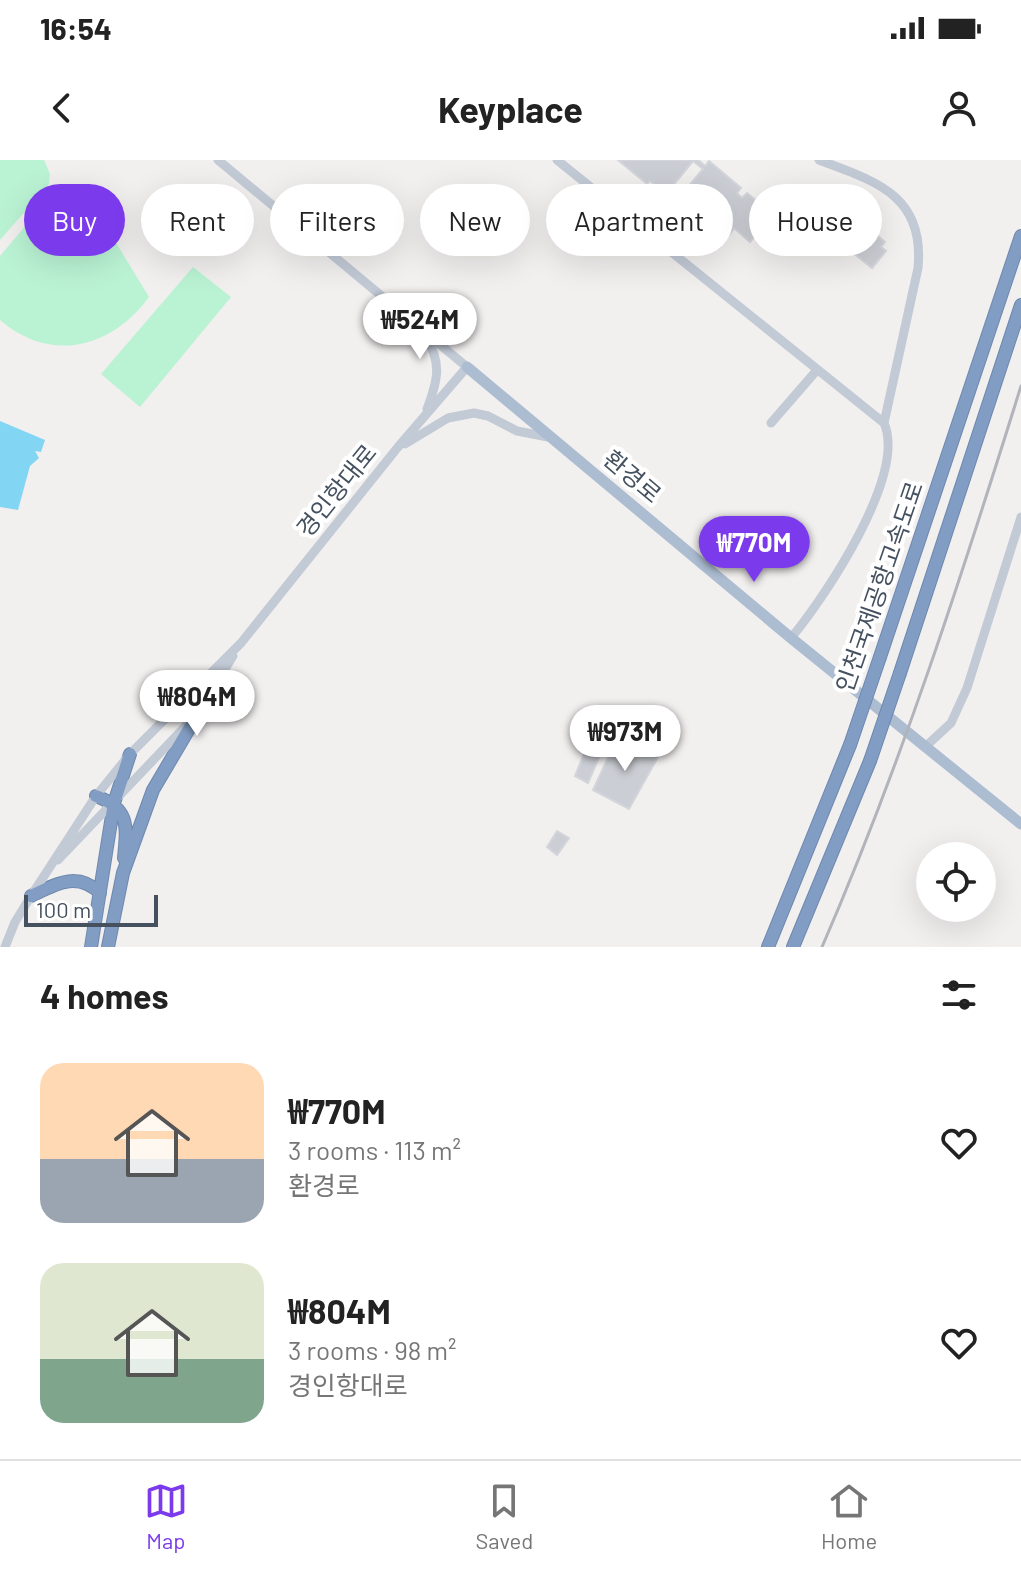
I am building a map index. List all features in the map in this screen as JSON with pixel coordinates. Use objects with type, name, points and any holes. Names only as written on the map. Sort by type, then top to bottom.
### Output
[{"type":"highway","name":"인천국제공항고속도로","points":[[768,947],[850,745],[1021,236]]},
{"type":"highway","name":"인천국제공항고속도로","points":[[793,947],[870,761],[1021,305]]},
{"type":"highway","points":[[123,873],[153,790],[199,712]]},
{"type":"highway","points":[[91,947],[114,803],[130,754]]},
{"type":"highway","points":[[96,796],[114,803],[120,810],[126,831],[123,873],[108,947]]},
{"type":"highway","points":[[31,896],[68,879],[87,883],[100,893]]},
{"type":"main road","name":"환경로","points":[[467,367],[791,638],[1021,824]]},
{"type":"street","name":"환경로","points":[[218,160],[467,367]]},
{"type":"street","points":[[557,160],[884,423],[888,432],[888,449],[870,513],[826,590],[791,638]]},
{"type":"street","points":[[819,160],[886,188],[906,208],[917,230],[918,268],[884,423]]},
{"type":"street","points":[[401,311],[425,335],[437,361],[435,387],[425,415]]},
{"type":"street","name":"경인항대로","points":[[5,947],[15,922],[96,796],[130,754],[241,643],[398,447],[467,367]]},
{"type":"street","points":[[771,423],[817,370]]},
{"type":"street","points":[[398,447],[448,418],[474,413],[488,416],[517,431],[548,437]]},
{"type":"street","points":[[925,747],[951,723],[967,688],[1021,517]]},
{"type":"street","name":"경인항대로","points":[[44,876],[100,813],[114,803],[199,712],[241,643]]},
{"type":"green space","points":[[0,160],[44,160],[50,174],[49,184],[24,184],[24,213],[0,240]]},
{"type":"green space","points":[[24,228],[24,256],[124,256],[149,297],[117,328],[99,338],[60,346],[40,342],[20,334],[0,320],[0,256]]},
{"type":"green space","points":[[193,267],[231,297],[140,407],[101,374]]},
{"type":"water","points":[[0,421],[45,440],[41,452],[35,451],[39,458],[30,466],[18,510],[0,507]]},
{"type":"building","points":[[618,160],[698,160],[705,166],[709,161],[741,188],[737,193],[742,198],[749,195],[749,241],[733,230],[733,184],[690,184],[703,169],[693,161],[674,184],[654,184],[650,181],[647,184]]},
{"type":"building","points":[[857,256],[882,256],[872,268]]},
{"type":"building","points":[[618,736],[658,757],[629,809],[593,790]]},
{"type":"building","points":[[590,739],[604,746],[588,783],[575,776]]},
{"type":"building","points":[[557,831],[569,838],[557,855],[547,847]]},
{"type":"railway","points":[[822,947],[904,739],[953,599],[1021,386]]}]
